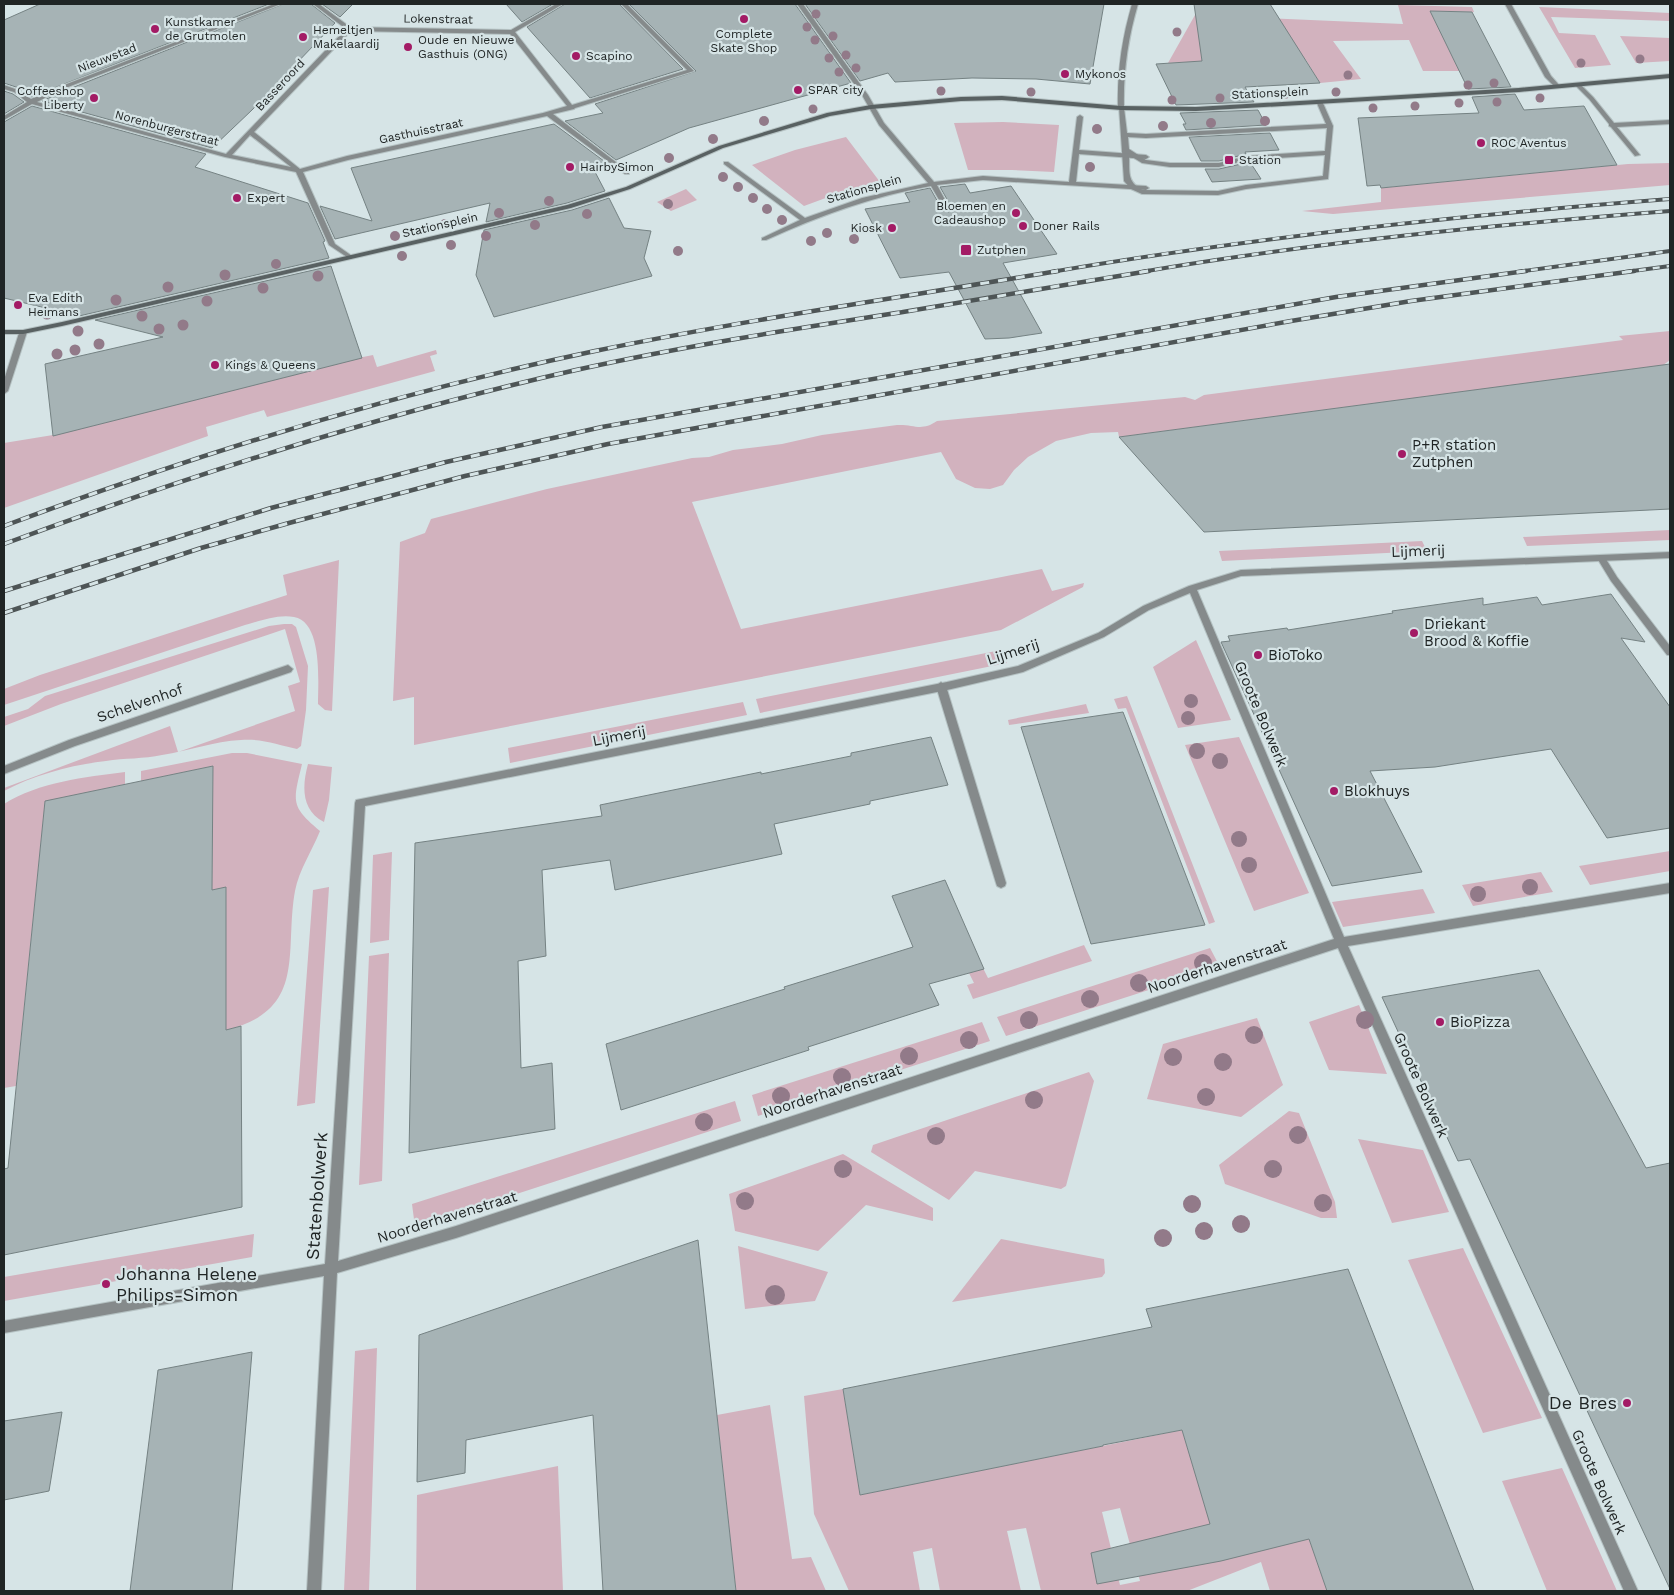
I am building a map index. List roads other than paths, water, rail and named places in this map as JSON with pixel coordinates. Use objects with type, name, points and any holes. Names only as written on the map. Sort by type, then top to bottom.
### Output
[{"type":"street","name":"Nieuwstad","points":[[4,118],[31,102],[278,4]]},
{"type":"street","points":[[316,4],[348,29]]},
{"type":"street","points":[[560,4],[512,32],[572,108]]},
{"type":"street","name":"Gasthuisstraat","points":[[299,171],[347,158],[546,115],[690,71],[624,4]]},
{"type":"street","points":[[800,4],[871,106]]},
{"type":"street","points":[[1135,4],[1126,35],[1120,91],[1129,154],[1127,181],[1133,188],[1148,193],[1218,193],[1246,187],[1326,178],[1330,126],[1319,101]]},
{"type":"street","points":[[1508,4],[1548,77],[1557,86]]},
{"type":"street","name":"Lokenstraat","points":[[348,29],[512,32]]},
{"type":"street","name":"Basseroord","points":[[227,156],[251,133],[348,29]]},
{"type":"street","name":"Stationsplein","points":[[4,332],[22,332],[570,207],[628,188],[721,147],[829,114],[871,106],[1002,98],[1122,108],[1196,109],[1557,86],[1670,76]]},
{"type":"street","points":[[1577,84],[1591,98],[1637,155]]},
{"type":"street","name":"Norenburgerstraat","points":[[4,87],[16,91],[31,102],[227,156],[299,171]]},
{"type":"street","name":"Stationsplein","points":[[871,106],[881,124],[933,184],[947,209]]},
{"type":"street","points":[[546,115],[627,173]]},
{"type":"street","points":[[1072,184],[1080,118]]},
{"type":"street","points":[[1611,125],[1670,122]]},
{"type":"street","points":[[1125,135],[1146,136],[1330,126]]},
{"type":"street","points":[[251,133],[299,171],[332,245],[350,257]]},
{"type":"street","points":[[1076,152],[1129,154],[1146,158]]},
{"type":"street","points":[[1129,154],[1144,162],[1155,164],[1220,165],[1247,158],[1328,153]]},
{"type":"street","points":[[726,163],[804,220]]},
{"type":"street","name":"Stationsplein","points":[[764,239],[804,220],[891,191],[972,178],[1133,188]]},
{"type":"street","points":[[1133,188],[1146,188]]},
{"type":"street","points":[[4,391],[22,332]]},
{"type":"street","name":"Lijmerij","points":[[360,802],[1020,669],[1101,634],[1146,608],[1192,588],[1241,573],[1670,555]]},
{"type":"street","points":[[1601,558],[1614,579],[1670,652]]},
{"type":"street","name":"Groote Bolwerk","points":[[1192,588],[1341,942],[1631,1591]]},
{"type":"street","name":"Schelvenhof","points":[[4,770],[81,740],[288,669]]},
{"type":"street","points":[[941,686],[1002,883]]},
{"type":"street","name":"Statenbolwerk","points":[[314,1591],[331,1269],[360,802]]},
{"type":"street","name":"Noorderhavenstraat","points":[[4,1328],[331,1269],[456,1232],[1341,942],[1670,888]]},
{"type":"railway","points":[[1051,272],[1128,259],[1359,228],[1514,212],[1670,199]]},
{"type":"railway","points":[[1141,272],[1339,243],[1537,222],[1670,211]]},
{"type":"railway","points":[[1517,272],[1670,251]]},
{"type":"railway","points":[[1625,272],[1670,266]]},
{"type":"railway","points":[[4,526],[223,450],[296,427],[445,386],[653,339],[1058,271]]},
{"type":"railway","points":[[4,544],[216,470],[359,426],[503,387],[617,361],[780,331],[1149,271]]},
{"type":"railway","points":[[4,591],[271,508],[446,462],[602,427],[1336,297],[1526,271]]},
{"type":"railway","points":[[4,613],[201,548],[289,523],[465,476],[608,444],[1291,321],[1411,301],[1634,271]]},
{"type":"place","name":"Complete Skate Shop","points":[[744,19]]},
{"type":"place","name":"Kunstkamer de Grutmolen","points":[[155,29]]},
{"type":"place","name":"Hemeltjen Makelaardij","points":[[303,37]]},
{"type":"place","name":"Oude en Nieuwe Gasthuis (ONG)","points":[[408,47]]},
{"type":"place","name":"Scapino","points":[[576,56]]},
{"type":"place","name":"Mykonos","points":[[1065,74]]},
{"type":"place","name":"SPAR city","points":[[798,90]]},
{"type":"place","name":"Coffeeshop Liberty","points":[[94,98]]},
{"type":"place","name":"ROC Aventus","points":[[1481,143]]},
{"type":"place","name":"Station","points":[[1229,160]]},
{"type":"place","name":"HairbySimon","points":[[570,167]]},
{"type":"place","name":"Expert","points":[[237,198]]},
{"type":"place","name":"Bloemen en Cadeaushop","points":[[1016,213]]},
{"type":"place","name":"Doner Rails","points":[[1023,226]]},
{"type":"place","name":"Kiosk","points":[[892,228]]},
{"type":"place","name":"Zutphen","points":[[966,250]]},
{"type":"place","name":"Eva Edith Heimans","points":[[18,305]]},
{"type":"place","name":"Kings & Queens","points":[[215,365]]},
{"type":"place","name":"P+R station Zutphen","points":[[1402,454]]},
{"type":"place","name":"Driekant Brood & Koffie","points":[[1414,633]]},
{"type":"place","name":"BioToko","points":[[1258,655]]},
{"type":"place","name":"Blokhuys","points":[[1334,791]]},
{"type":"place","name":"BioPizza","points":[[1440,1022]]},
{"type":"place","name":"Johanna Helene Philips-Simon","points":[[106,1284]]},
{"type":"place","name":"De Bres","points":[[1627,1403]]}]
